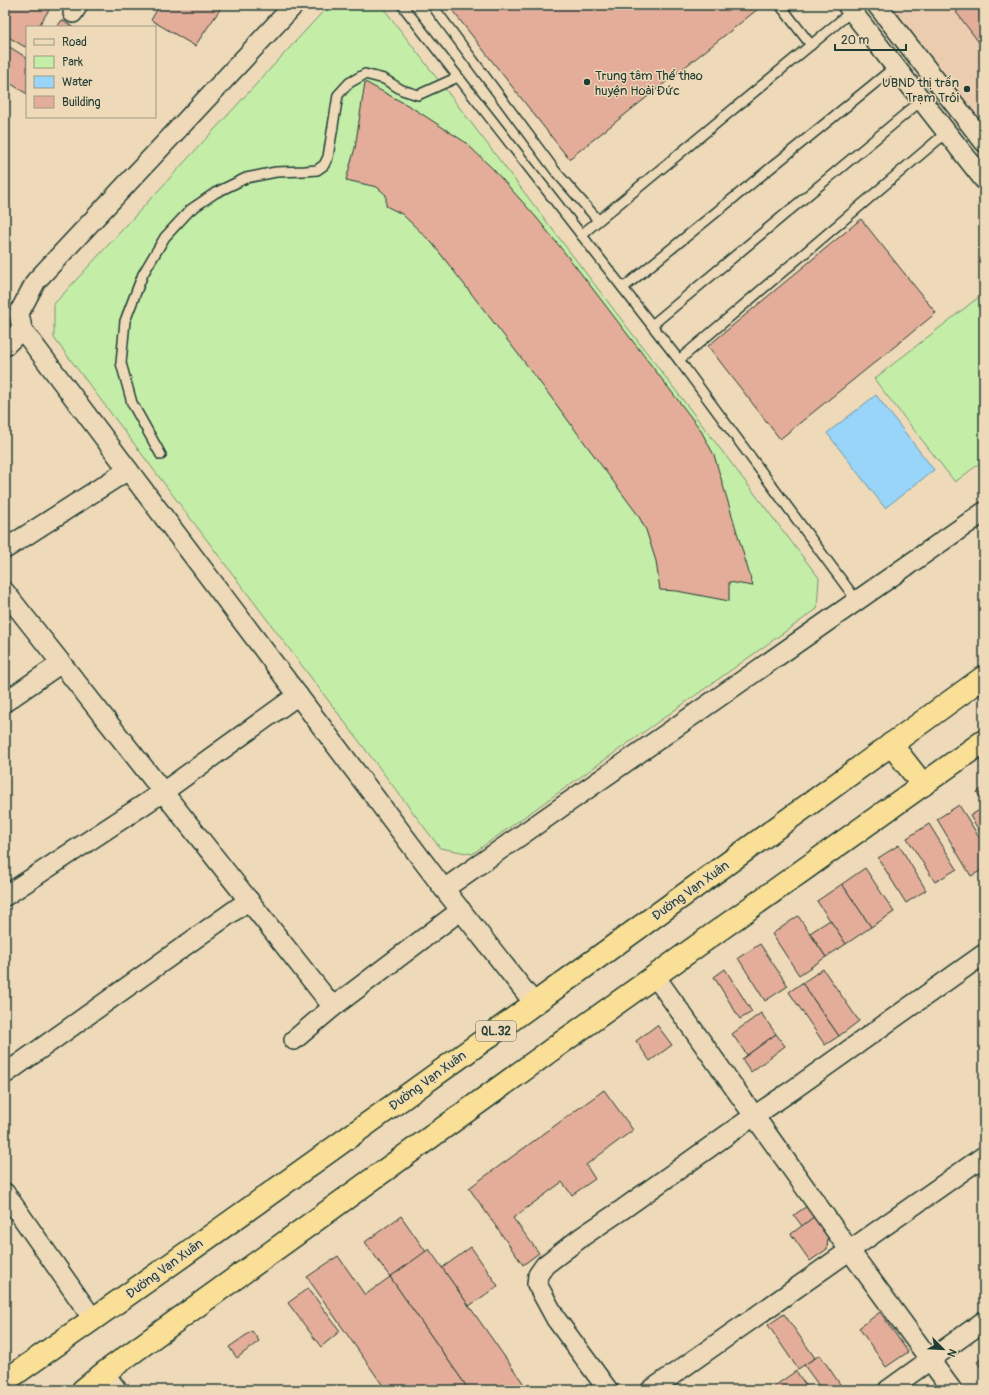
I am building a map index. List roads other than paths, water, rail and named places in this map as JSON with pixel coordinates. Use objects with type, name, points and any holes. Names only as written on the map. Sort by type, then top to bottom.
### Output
[{"type":"highway","name":"Đường Vạn Xuân","points":[[5,1381],[534,1003],[984,677]]},
{"type":"highway","points":[[82,1390],[655,976],[984,741]]},
{"type":"highway","points":[[891,744],[923,785]]},
{"type":"street","points":[[294,5],[36,281],[19,313],[22,329],[444,889],[534,1003]]},
{"type":"street","points":[[877,5],[984,142]]},
{"type":"street","points":[[850,8],[984,180]]},
{"type":"street","points":[[5,346],[22,329]]},
{"type":"street","points":[[5,549],[128,470]]},
{"type":"street","points":[[444,889],[984,512]]},
{"type":"street","points":[[5,592],[333,1007]]},
{"type":"street","points":[[5,702],[61,663]]},
{"type":"street","points":[[5,896],[163,792],[298,695]]},
{"type":"street","points":[[5,1074],[249,900]]},
{"type":"street","points":[[294,1040],[333,1007],[461,910]]},
{"type":"street","points":[[608,1390],[556,1319],[537,1284],[538,1275],[545,1265],[583,1236],[984,954]]},
{"type":"street","points":[[655,976],[850,1251],[952,1390]]},
{"type":"street","points":[[651,1390],[984,1156]]},
{"type":"street","points":[[5,1193],[93,1319]]},
{"type":"street","points":[[888,1390],[984,1320]]},
{"type":"street","points":[[104,1373],[117,1390]]},
{"type":"lane","points":[[402,5],[679,360],[857,601]]},
{"type":"lane","points":[[432,5],[556,172],[598,220]]},
{"type":"lane","points":[[780,5],[811,45]]},
{"type":"lane","points":[[581,235],[811,45],[850,8]]},
{"type":"lane","points":[[623,288],[896,66]]},
{"type":"lane","points":[[161,455],[132,403],[121,363],[125,321],[143,274],[165,236],[190,210],[215,193],[246,178],[276,172],[317,170],[324,165],[328,157],[338,95],[348,83],[364,74],[384,80],[402,90],[418,95],[458,77]]},
{"type":"lane","points":[[652,325],[922,100]]},
{"type":"lane","points":[[679,360],[947,132]]},
{"type":"water","points":[[876,395],[934,470],[885,508],[827,433]]},
{"type":"place","name":"Trung tâm Thể thao huyện Hoài Đức","points":[[587,82]]},
{"type":"place","name":"UBND thị trấn Trạm Trôi","points":[[967,89]]}]
